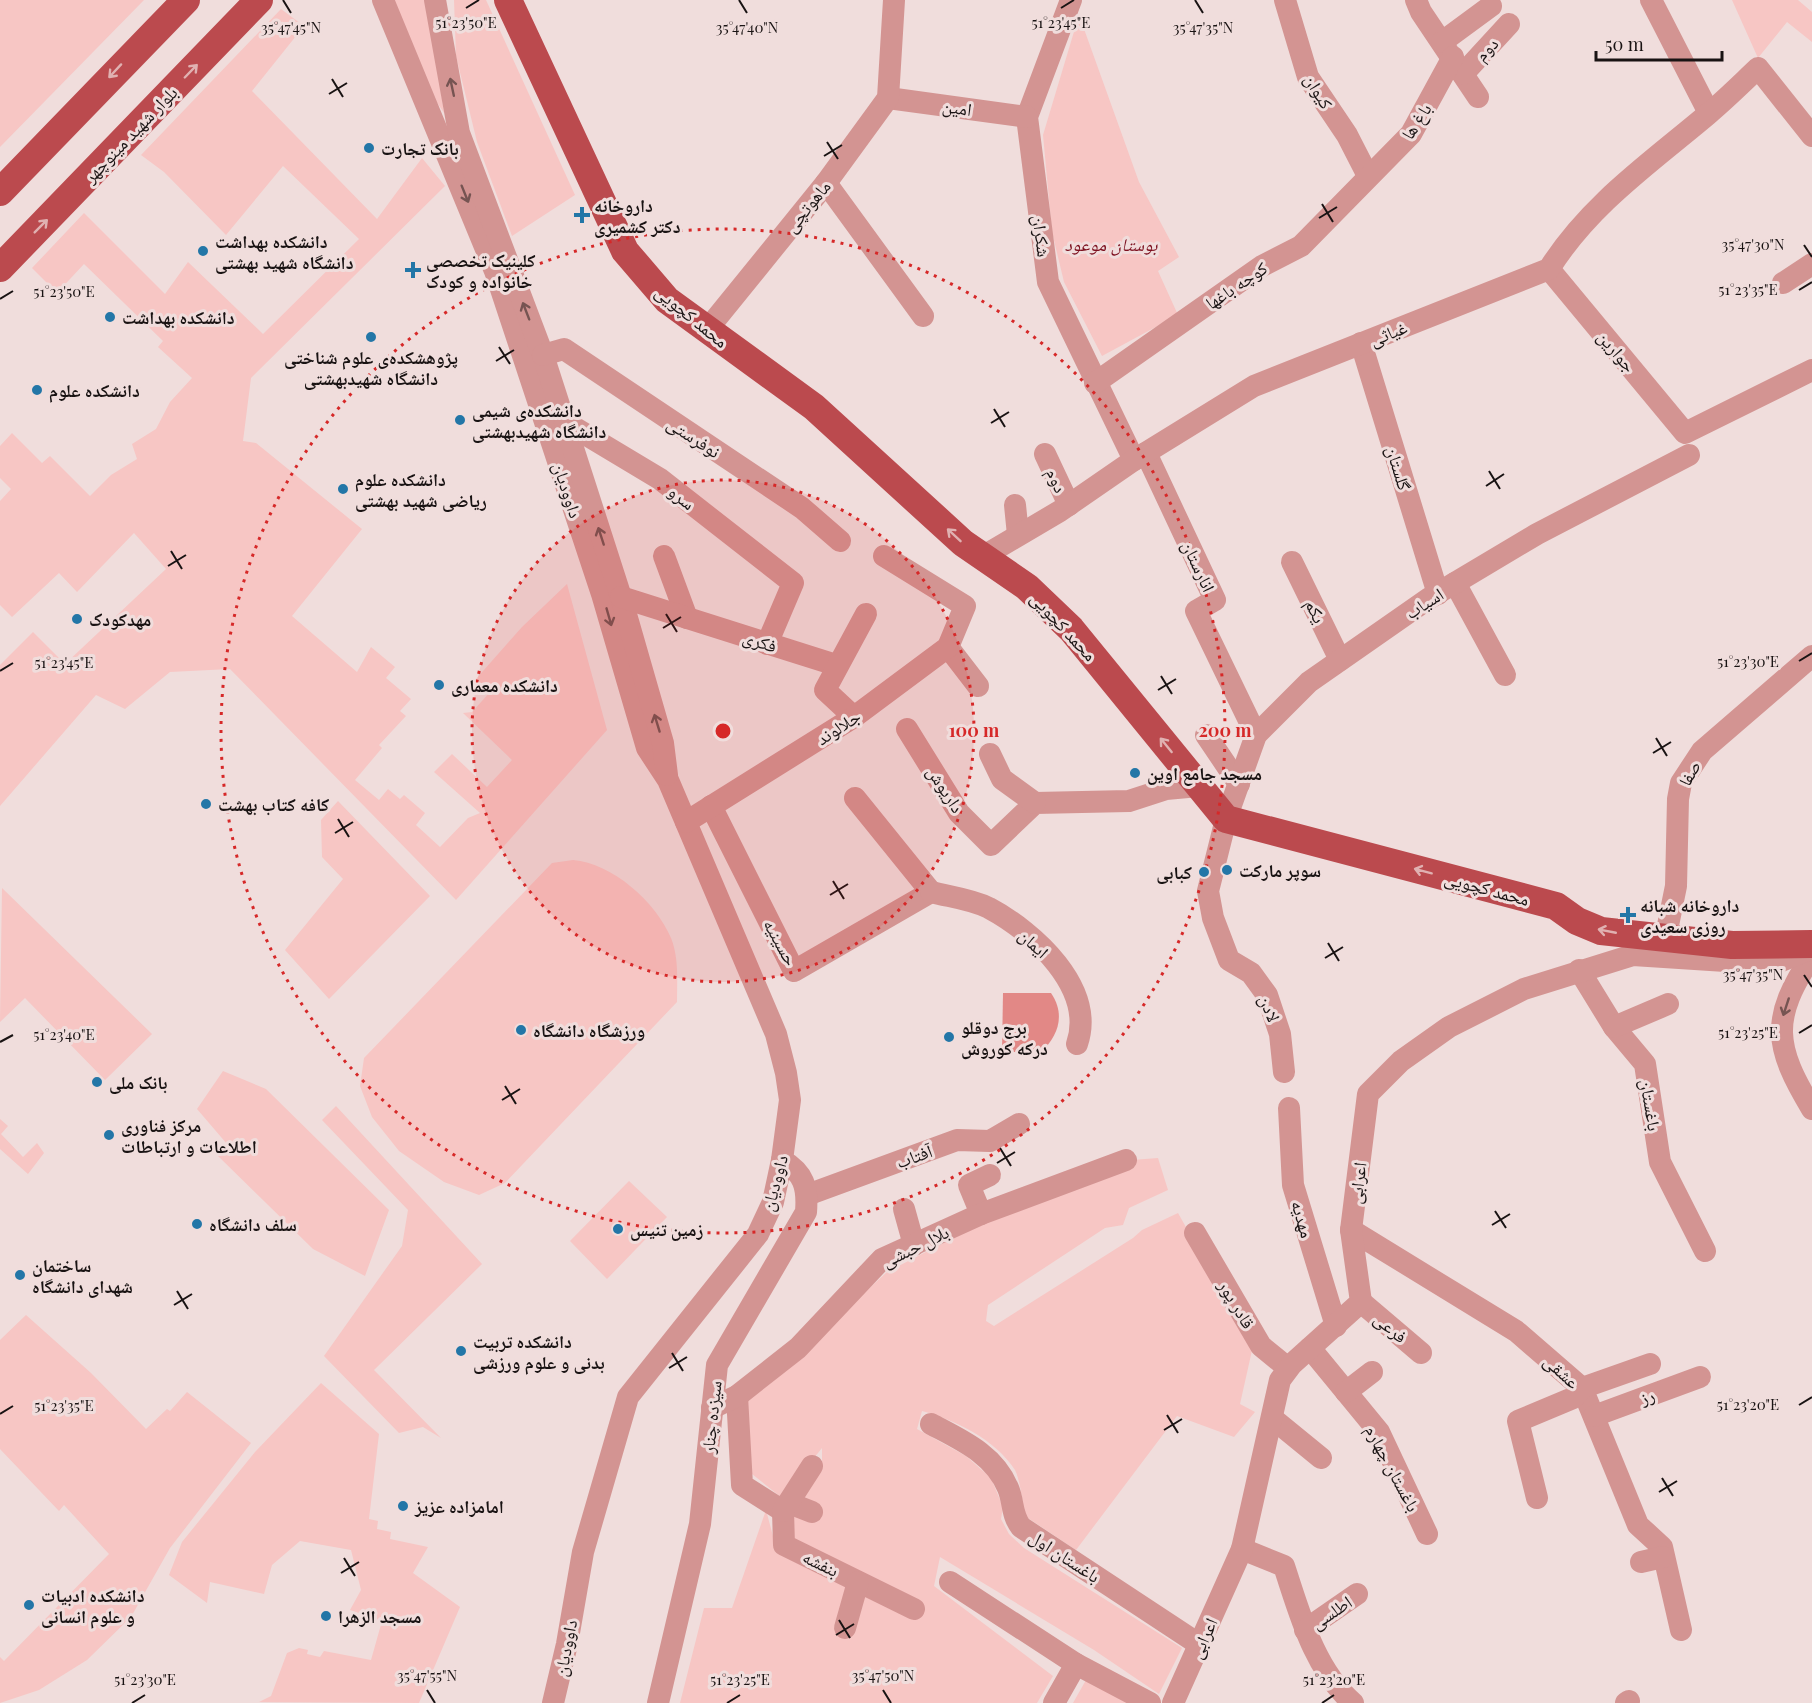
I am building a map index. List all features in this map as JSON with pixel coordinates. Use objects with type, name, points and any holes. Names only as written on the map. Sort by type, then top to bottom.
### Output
[{"type":"main road","points":[[0,192],[186,0]]},
{"type":"main road","name":"بلوار شهید مینوچهر","points":[[0,268],[259,0]]},
{"type":"main road","name":"محمد کچویی","points":[[508,0],[625,251],[667,300],[706,331],[814,407],[963,543],[1027,587],[1123,684],[1198,786],[1226,819],[1556,906],[1577,921],[1601,931],[1665,940],[1732,945],[1812,946]]},
{"type":"street","name":"داوودیان","points":[[383,0],[451,136],[543,355],[621,597],[663,743],[668,780]]},
{"type":"street","name":"داوودیان","points":[[435,0],[451,136],[602,594],[647,748],[668,780],[776,1034],[790,1100],[782,1160],[773,1202],[758,1234],[628,1397],[590,1525],[553,1703]]},
{"type":"street","points":[[888,98],[894,0]]},
{"type":"street","name":"شکران","points":[[1071,0],[1027,117],[1048,282],[1095,383],[1140,457]]},
{"type":"street","name":"کیوان","points":[[1285,0],[1308,77],[1347,135],[1368,176]]},
{"type":"street","points":[[1416,0],[1421,12],[1478,97]]},
{"type":"street","points":[[1651,0],[1709,114]]},
{"type":"street","points":[[1453,57],[1491,6]]},
{"type":"street","name":"دوم","points":[[1453,57],[1509,24]]},
{"type":"street","name":"باغ ها","points":[[1368,176],[1411,134],[1453,57]]},
{"type":"street","points":[[1550,269],[1567,240],[1591,213],[1709,114],[1758,68],[1812,136]]},
{"type":"street","name":"ماهوتچی","points":[[706,331],[826,183],[888,98]]},
{"type":"street","name":"امین","points":[[888,98],[1027,117]]},
{"type":"street","name":"کوچه باغها","points":[[1095,383],[1262,266],[1301,246],[1368,176]]},
{"type":"street","points":[[826,183],[923,316]]},
{"type":"street","points":[[1783,283],[1812,264]]},
{"type":"street","name":"غیاثی","points":[[982,557],[1069,505],[1140,457],[1254,386],[1550,269]]},
{"type":"street","name":"جوارین","points":[[1550,269],[1687,444]]},
{"type":"street","name":"گلستان","points":[[1361,343],[1447,588],[1505,675]]},
{"type":"street","name":"نوفرستی","points":[[543,355],[564,349],[802,508],[840,541]]},
{"type":"street","name":"اسیاب","points":[[1226,819],[1256,735],[1308,682],[1447,588],[1812,370]]},
{"type":"street","name":"سرو","points":[[565,422],[651,473],[793,584],[767,644]]},
{"type":"street","name":"دوم","points":[[1045,454],[1069,505]]},
{"type":"street","name":"انارستان","points":[[1140,457],[1215,600],[1196,611],[1256,735]]},
{"type":"street","points":[[1015,505],[1018,535]]},
{"type":"street","points":[[664,556],[687,618]]},
{"type":"street","points":[[884,556],[965,606],[948,647],[978,686]]},
{"type":"street","name":"یکم","points":[[1292,562],[1340,660]]},
{"type":"street","name":"فکری","points":[[621,597],[836,665]]},
{"type":"street","points":[[854,717],[825,690],[836,665],[866,614]]},
{"type":"street","name":"جلالوند","points":[[686,822],[854,717],[948,647]]},
{"type":"street","name":"صفا","points":[[1665,940],[1676,886],[1678,799],[1681,783],[1702,750],[1812,656]]},
{"type":"street","name":"داریوش","points":[[907,729],[959,813],[991,844],[1035,803]]},
{"type":"street","points":[[1206,735],[1239,784]]},
{"type":"street","points":[[990,754],[1002,779],[1035,803],[1129,801],[1166,789],[1198,786]]},
{"type":"street","points":[[855,798],[931,892]]},
{"type":"street","name":"حسینیه","points":[[711,806],[794,971],[931,892]]},
{"type":"street","name":"لادن","points":[[1226,819],[1208,891],[1214,918],[1228,960],[1251,974],[1267,995],[1280,1034],[1284,1072]]},
{"type":"street","name":"ایمان","points":[[931,892],[987,908],[1024,931],[1044,948],[1063,974],[1079,1005],[1082,1026],[1077,1044]]},
{"type":"street","name":"اعرابی","points":[[1173,1703],[1242,1549],[1280,1380],[1288,1368],[1361,1302],[1351,1230],[1368,1094],[1401,1061],[1449,1027],[1524,989],[1579,970],[1633,955],[1741,962],[1781,961],[1812,946]]},
{"type":"street","points":[[1812,956],[1793,985],[1782,1015],[1781,1044],[1792,1076],[1812,1109]]},
{"type":"street","name":"باغستان","points":[[1579,970],[1614,1027],[1645,1064],[1660,1162],[1705,1251]]},
{"type":"street","points":[[1614,1027],[1668,1004]]},
{"type":"street","name":"مهدیه","points":[[1289,1108],[1293,1185],[1336,1326]]},
{"type":"street","name":"آفتاب","points":[[807,1195],[957,1140],[990,1141],[1019,1124]]},
{"type":"street","points":[[782,1160],[795,1168],[806,1184],[807,1195]]},
{"type":"street","name":"بلال حبشی","points":[[712,1408],[737,1396],[798,1348],[882,1259],[981,1214],[1126,1160]]},
{"type":"street","points":[[981,1214],[969,1185],[990,1175]]},
{"type":"street","name":"سیزده چنار","points":[[658,1703],[700,1524],[717,1365],[798,1229],[806,1212],[807,1195]]},
{"type":"street","points":[[904,1209],[914,1245]]},
{"type":"street","name":"عشقی","points":[[1351,1230],[1516,1331],[1582,1388],[1638,1525],[1662,1547],[1652,1559],[1681,1629]]},
{"type":"street","name":"قادر پور","points":[[1195,1233],[1261,1346],[1288,1368]]},
{"type":"street","name":"فرعی","points":[[1361,1302],[1421,1353]]},
{"type":"street","name":"باغستان چهارم","points":[[1310,1348],[1379,1432],[1427,1534]]},
{"type":"street","points":[[1537,1498],[1518,1421],[1573,1398],[1582,1388],[1650,1364]]},
{"type":"street","points":[[1346,1392],[1372,1372]]},
{"type":"street","name":"رز","points":[[1594,1416],[1700,1377]]},
{"type":"street","points":[[737,1396],[741,1485],[786,1507],[812,1512]]},
{"type":"street","points":[[1272,1418],[1321,1458]]},
{"type":"street","name":"باغستان اول","points":[[931,1424],[989,1458],[1006,1484],[1014,1519],[1021,1527],[1200,1645]]},
{"type":"street","points":[[786,1507],[812,1466]]},
{"type":"street","name":"بنفشه","points":[[786,1507],[784,1545],[915,1609]]},
{"type":"street","points":[[1242,1549],[1284,1566],[1305,1629],[1336,1688],[1353,1703]]},
{"type":"street","points":[[845,1628],[858,1581]]},
{"type":"street","points":[[950,1582],[1076,1664],[1150,1703]]},
{"type":"street","name":"داوودیان","points":[[569,1703],[580,1653],[575,1592]]},
{"type":"street","name":"اطلسی","points":[[1305,1629],[1357,1594]]},
{"type":"street","points":[[1054,1703],[1076,1664]]},
{"type":"green space","points":[[0,0],[144,0],[0,147]]},
{"type":"green space","points":[[392,0],[428,0],[444,113],[426,86]]},
{"type":"green space","points":[[454,0],[486,0],[575,195],[512,236],[477,142],[456,56]]},
{"type":"green space","points":[[1732,0],[1798,0],[1812,12],[1812,42],[1787,22],[1758,58]]},
{"type":"green space","points":[[281,9],[304,26],[252,91],[377,219],[422,158],[445,186],[251,378],[243,441],[256,443],[362,529],[292,616],[357,672],[371,647],[395,667],[386,678],[411,699],[400,711],[406,716],[379,745],[382,748],[355,780],[379,800],[388,789],[400,799],[404,795],[425,813],[416,825],[440,847],[468,818],[480,813],[434,772],[452,754],[487,787],[512,760],[463,713],[472,712],[491,691],[476,679],[522,627],[567,584],[607,730],[456,900],[230,669],[170,672],[125,709],[96,695],[0,806],[0,665],[33,632],[65,664],[166,569],[134,533],[77,592],[59,573],[12,617],[0,605],[0,501],[11,489],[0,478],[0,446],[12,433],[42,463],[50,456],[90,496],[111,475],[137,459],[132,444],[156,429],[170,402],[192,378],[158,347],[163,341],[84,264],[57,293],[32,268],[84,213],[165,294],[188,262],[263,334],[359,239],[283,166],[226,235],[164,172],[141,155]]},
{"type":"green space","name":"بوستان موعود","points":[[1079,15],[1139,182],[1179,257],[1158,271],[1178,315],[1102,356],[1064,282],[1052,232],[1043,135]]},
{"type":"green space","points":[[338,801],[430,896],[329,999],[285,950],[343,879],[322,857],[321,820]]},
{"type":"green space","name":"ورزشگاه دانشگاه","points":[[573,860],[603,868],[631,887],[655,911],[674,946],[677,1002],[505,1183],[479,1195],[444,1182],[399,1151],[372,1117],[360,1086],[364,1058],[552,863]]},
{"type":"green space","points":[[2,888],[152,1034],[105,1080],[25,998],[0,1022]]},
{"type":"green space","points":[[223,1071],[266,1089],[389,1210],[365,1276],[313,1249],[218,1156],[227,1144],[197,1109]]},
{"type":"green space","points":[[336,1106],[482,1264],[374,1370],[441,1438],[423,1427],[399,1433],[324,1356],[402,1246],[408,1210],[322,1120]]},
{"type":"green space","points":[[0,1119],[8,1126],[1,1134],[23,1157],[37,1143],[44,1153],[28,1174],[0,1149]]},
{"type":"green space","points":[[1158,1158],[1168,1190],[1129,1208],[1123,1225],[1105,1228],[988,1305],[986,1321],[994,1326],[1133,1238],[1142,1230],[1178,1213],[1253,1346],[1240,1404],[1255,1412],[1234,1437],[1177,1416],[1076,1550],[1025,1516],[1015,1470],[997,1449],[961,1425],[922,1411],[917,1429],[966,1456],[991,1478],[1003,1507],[1001,1519],[1009,1534],[1024,1548],[1182,1648],[1159,1694],[1094,1650],[940,1557],[934,1586],[1053,1676],[1037,1703],[680,1703],[704,1608],[732,1608],[766,1510],[777,1551],[862,1592],[790,1538],[797,1500],[822,1463],[822,1448],[782,1498],[752,1474],[743,1403],[887,1272],[984,1222],[1119,1161]]},
{"type":"green space","name":"زمین تنیس","points":[[629,1181],[667,1217],[607,1279],[570,1241]]},
{"type":"green space","points":[[26,1315],[91,1373],[146,1429],[167,1409],[170,1411],[187,1392],[251,1443],[170,1548],[131,1617],[87,1660],[39,1690],[0,1703],[0,1657],[4,1661],[109,1554],[64,1505],[59,1511],[0,1449],[0,1340]]},
{"type":"green space","points":[[321,1383],[379,1434],[369,1519],[378,1521],[377,1529],[391,1532],[390,1539],[428,1547],[413,1573],[460,1607],[419,1703],[259,1702],[271,1696],[287,1653],[299,1648],[308,1650],[307,1654],[320,1657],[324,1651],[371,1660],[382,1621],[350,1610],[361,1590],[351,1550],[300,1541],[272,1565],[264,1594],[210,1582],[207,1603],[169,1575],[182,1542],[255,1452]]},
{"type":"green space","points":[[1086,1680],[1131,1703],[1073,1703]]},
{"type":"shaded area","points":[[1003,993],[1051,993],[1058,1009],[1058,1025],[1052,1039],[1041,1052],[1002,1052]]},
{"type":"place","name":"بانک تجارت","points":[[369,148]]},
{"type":"place","name":"داروخانه دکتر کشمیری","points":[[582,215]]},
{"type":"place","name":"دانشکده بهداشت دانشگاه شهید بهشتی","points":[[203,251]]},
{"type":"place","name":"کلینیک تخصصی خانواده و کودک","points":[[413,270]]},
{"type":"place","name":"دانشکده بهداشت","points":[[110,317]]},
{"type":"place","name":"پژوهشکده‌ی علوم شناختی دانشگاه شهیدبهشتی","points":[[371,337]]},
{"type":"place","name":"دانشکده علوم","points":[[37,390]]},
{"type":"place","name":"دانشکده‌ی شیمی دانشگاه شهیدبهشتی","points":[[460,420]]},
{"type":"place","name":"دانشکده علوم ریاضی شهید بهشتی","points":[[343,489]]},
{"type":"place","name":"مهدکودک","points":[[77,619]]},
{"type":"place","name":"دانشکده معماری","points":[[439,685]]},
{"type":"place","name":"مسجد جامع اوین","points":[[1135,773]]},
{"type":"place","name":"کافه کتاب بهشت","points":[[206,804]]},
{"type":"place","name":"سوپر مارکت","points":[[1227,870]]},
{"type":"place","name":"کبابی","points":[[1204,872]]},
{"type":"place","name":"داروخانه شبانه روزی سعیدی","points":[[1628,915]]},
{"type":"place","name":"ورزشگاه دانشگاه","points":[[521,1030]]},
{"type":"place","name":"برج دوقلو درکه کوروش","points":[[949,1037]]},
{"type":"place","name":"بانک ملی","points":[[97,1082]]},
{"type":"place","name":"مرکز فناوری اطلاعات و ارتباطات","points":[[109,1135]]},
{"type":"place","name":"سلف دانشگاه","points":[[197,1224]]},
{"type":"place","name":"زمین تنیس","points":[[618,1229]]},
{"type":"place","name":"ساختمان شهدای دانشگاه","points":[[20,1275]]},
{"type":"place","name":"دانشکده تربیت بدنی و علوم ورزشی","points":[[461,1351]]},
{"type":"place","name":"امامزاده عزیز","points":[[403,1506]]},
{"type":"place","name":"دانشکده ادبیات و علوم انسانی","points":[[29,1605]]},
{"type":"place","name":"مسجد الزهرا","points":[[326,1616]]}]
